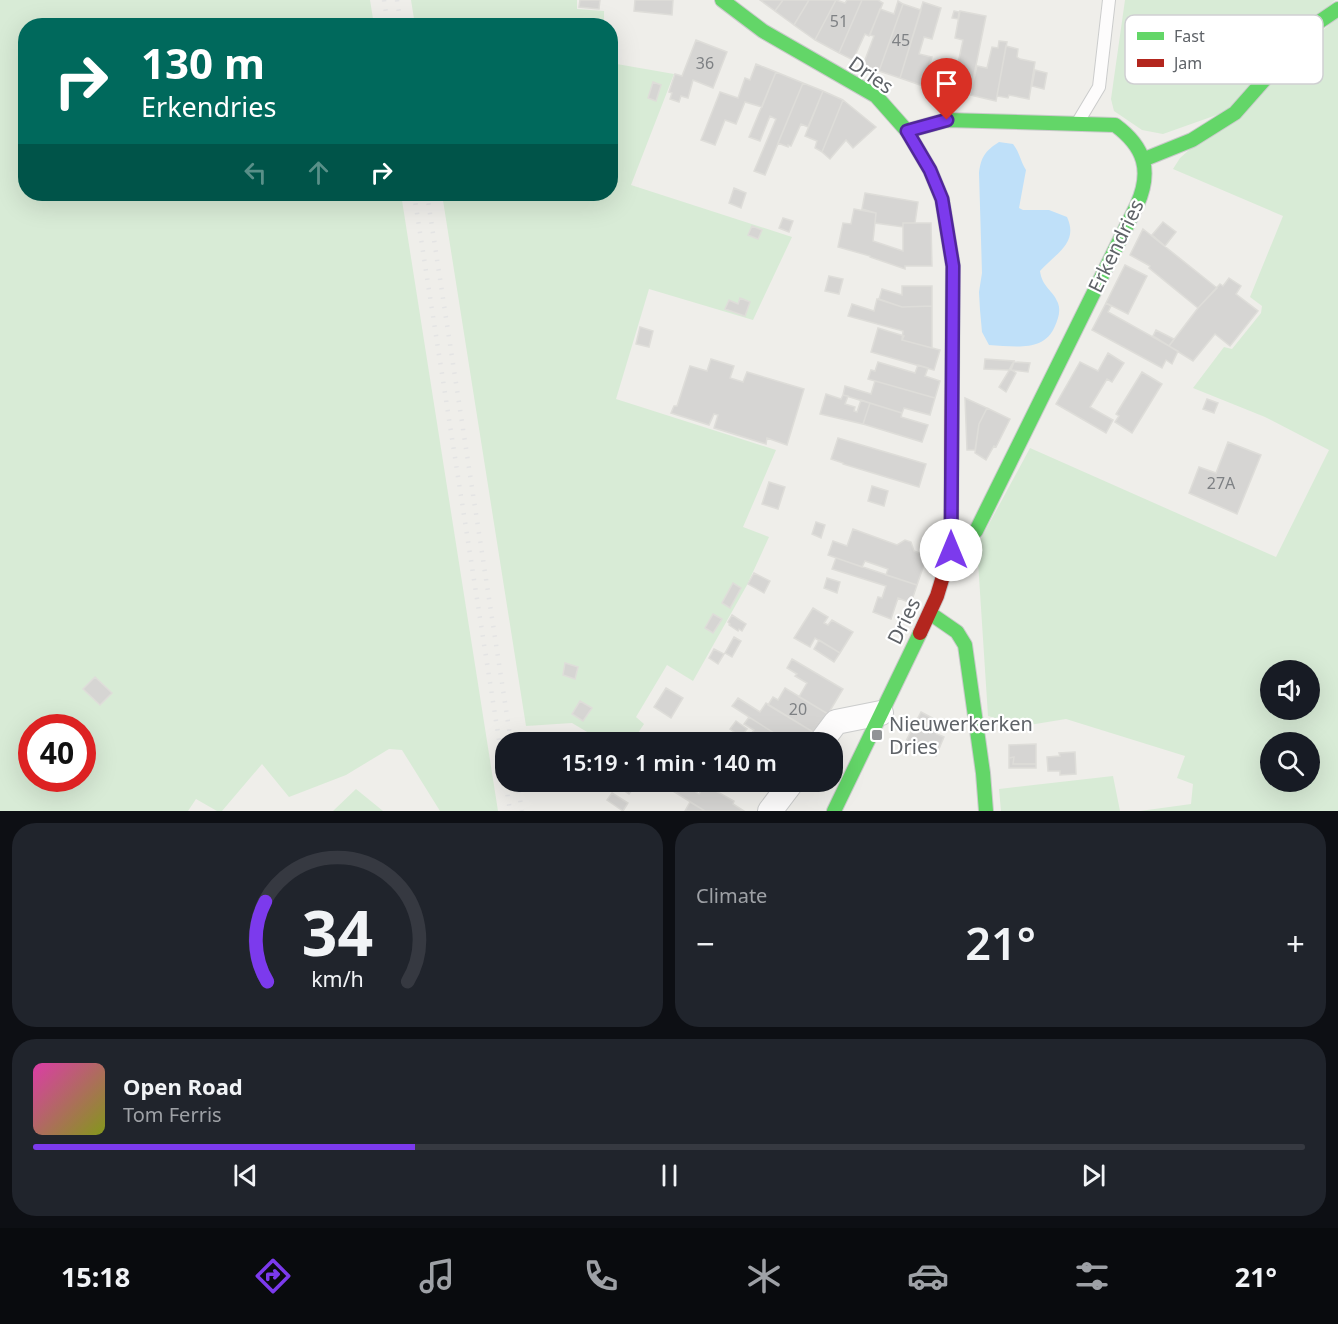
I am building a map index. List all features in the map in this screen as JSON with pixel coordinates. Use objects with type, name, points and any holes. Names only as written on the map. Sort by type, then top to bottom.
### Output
[{"type":"street","name":"Dries","points":[[722,0],[763,31],[876,96],[907,131],[930,170],[942,199],[953,266],[951,550],[944,580],[931,614],[834,811]]},
{"type":"street","points":[[1323,19],[1338,9]]},
{"type":"street","points":[[907,131],[947,120],[1114,124],[1127,133],[1144,159],[1192,140],[1235,113],[1261,84]]},
{"type":"street","name":"Erkendries","points":[[951,550],[976,531],[1129,222],[1145,185],[1144,159]]},
{"type":"street","points":[[931,614],[957,632],[965,645],[986,811]]},
{"type":"street","points":[[828,732],[836,722],[881,713]]},
{"type":"street","points":[[770,811],[784,792]]},
{"type":"lane","points":[[1078,123],[1099,87],[1109,0]]},
{"type":"green space","points":[[0,0],[370,0],[373,18],[18,18],[18,201],[402,201],[498,811],[440,811],[402,750],[389,749],[346,775],[289,797],[262,764],[222,811],[217,811],[196,799],[188,811],[0,811]]},
{"type":"green space","points":[[411,0],[577,0],[577,9],[604,11],[604,18],[414,18]]},
{"type":"green space","points":[[1125,0],[1335,0],[1320,15],[1125,15],[1125,84],[1252,84],[1225,112],[1163,134],[1142,130],[1114,111],[1111,99]]},
{"type":"green space","points":[[1338,17],[1338,811],[1140,811],[1191,804],[1193,784],[1177,778],[1185,756],[1066,719],[1023,726],[988,716],[977,546],[1030,448],[1276,557],[1329,450],[1265,417],[1193,388],[1224,347],[1232,349],[1261,313],[1262,306],[1250,297],[1283,216],[1173,169],[1180,158],[1263,84],[1323,84],[1323,30]]},
{"type":"green space","points":[[618,64],[674,74],[631,185],[792,237],[753,320],[649,289],[616,399],[776,450],[743,527],[769,537],[747,585],[693,681],[667,665],[636,717],[644,724],[639,732],[587,732],[572,723],[526,726],[443,201],[618,201]]},
{"type":"green space","points":[[1113,776],[1120,811],[1001,811],[999,789]]},
{"type":"green space","points":[[356,789],[383,811],[333,811]]},
{"type":"water","points":[[999,142],[1013,144],[1026,170],[1019,208],[1049,210],[1067,217],[1070,226],[1068,241],[1064,247],[1040,271],[1043,281],[1058,303],[1057,321],[1050,335],[1036,344],[1027,346],[989,345],[982,332],[979,292],[982,273],[979,173],[984,155]]},
{"type":"building","points":[[580,0],[600,0],[599,9],[579,7]]},
{"type":"building","points":[[635,0],[673,0],[672,15],[634,11]]},
{"type":"building","points":[[760,0],[783,0],[775,11]]},
{"type":"building","points":[[783,0],[809,0],[794,25],[775,11]]},
{"type":"building","points":[[809,0],[836,0],[815,40],[794,25]]},
{"type":"building","points":[[836,0],[845,3],[847,0],[862,0],[839,53],[815,40]]},
{"type":"building","points":[[862,0],[878,0],[883,3],[869,36],[865,34],[853,60],[839,53]]},
{"type":"building","points":[[898,1],[903,4],[879,71],[863,65],[874,36],[870,35],[880,9],[894,14]]},
{"type":"building","points":[[923,2],[941,8],[932,39],[924,37],[919,54],[932,57],[923,86],[900,78]]},
{"type":"building","points":[[903,4],[921,10],[900,78],[879,71]]},
{"type":"building","points":[[954,11],[959,12],[958,19],[952,18]]},
{"type":"building","points":[[960,11],[986,16],[970,95],[957,93],[953,87],[963,40],[955,38]]},
{"type":"building","points":[[696,40],[727,52],[713,88],[693,80],[688,98],[681,96],[679,102],[670,99],[672,93],[669,92],[675,74],[682,76]]},
{"type":"building","points":[[999,41],[1007,42],[996,101],[970,95],[977,66],[987,68],[992,47],[998,48]]},
{"type":"building","points":[[1006,46],[1018,49],[1017,57],[1020,59],[1035,62],[1029,99],[1009,95],[1008,98],[997,96]]},
{"type":"building","points":[[756,64],[776,72],[762,107],[745,102],[736,124],[725,120],[715,145],[701,140],[720,92],[738,98],[745,78],[750,80]]},
{"type":"building","points":[[1035,70],[1047,73],[1044,89],[1032,86]]},
{"type":"building","points":[[776,72],[803,83],[765,175],[754,171],[776,119],[770,116],[760,141],[749,137]]},
{"type":"building","points":[[653,82],[661,85],[656,101],[648,98]]},
{"type":"building","points":[[803,83],[823,91],[808,127],[801,124],[791,146],[788,145],[788,147],[778,143]]},
{"type":"building","points":[[823,91],[843,100],[822,152],[815,148],[817,141],[805,136]]},
{"type":"building","points":[[843,100],[876,127],[853,148],[846,140],[830,159],[822,152]]},
{"type":"building","points":[[734,188],[746,193],[741,208],[729,203]]},
{"type":"building","points":[[865,193],[918,202],[915,223],[903,223],[903,227],[875,223],[876,213],[862,209]]},
{"type":"building","points":[[854,209],[876,213],[873,241],[903,251],[903,223],[931,223],[932,266],[905,266],[905,269],[838,247],[843,223],[851,224]]},
{"type":"building","points":[[783,218],[793,221],[789,232],[779,228]]},
{"type":"building","points":[[1163,222],[1176,232],[1165,246],[1152,235]]},
{"type":"building","points":[[752,226],[762,230],[758,239],[748,235]]},
{"type":"building","points":[[1143,229],[1217,288],[1198,308],[1149,268],[1150,266],[1130,255]]},
{"type":"building","points":[[1125,265],[1147,276],[1128,314],[1106,303]]},
{"type":"building","points":[[829,276],[843,279],[839,294],[825,291]]},
{"type":"building","points":[[1229,278],[1241,286],[1236,294],[1258,311],[1230,346],[1215,334],[1193,361],[1169,346],[1198,308],[1220,284],[1223,286]]},
{"type":"building","points":[[902,286],[932,286],[932,306],[902,307],[879,299],[882,289],[902,295]]},
{"type":"building","points":[[740,298],[750,302],[745,316],[725,309],[729,300],[738,304]]},
{"type":"building","points":[[877,299],[902,307],[932,306],[932,348],[902,340],[903,331],[848,316],[852,304],[874,311]]},
{"type":"building","points":[[1106,303],[1111,306],[1108,312],[1178,351],[1172,364],[1166,360],[1162,368],[1092,330]]},
{"type":"building","points":[[640,327],[653,331],[649,347],[636,344]]},
{"type":"building","points":[[878,328],[904,336],[902,340],[940,350],[934,370],[871,352]]},
{"type":"building","points":[[1156,330],[1174,339],[1169,346],[1153,336]]},
{"type":"building","points":[[1108,353],[1124,363],[1112,382],[1107,379],[1090,407],[1113,420],[1106,433],[1056,404],[1080,362],[1098,371]]},
{"type":"building","points":[[711,359],[734,366],[730,378],[743,382],[747,372],[804,389],[787,445],[767,438],[766,444],[714,428],[718,415],[714,414],[709,425],[671,413],[674,406],[677,406],[690,366],[707,371]]},
{"type":"building","points":[[985,359],[1014,361],[1009,370],[984,369]]},
{"type":"building","points":[[878,362],[915,373],[918,365],[928,368],[925,376],[940,381],[935,398],[868,379],[871,370],[875,371]]},
{"type":"building","points":[[1014,362],[1030,363],[1028,372],[1011,370]]},
{"type":"building","points":[[1010,369],[1016,373],[1006,392],[999,387]]},
{"type":"building","points":[[1142,372],[1162,384],[1132,433],[1115,422],[1119,416],[1116,414]]},
{"type":"building","points":[[875,381],[935,398],[930,415],[904,408],[902,413],[843,395],[845,386],[871,394]]},
{"type":"building","points":[[826,394],[841,399],[843,395],[848,396],[845,404],[855,407],[854,411],[857,412],[861,400],[870,403],[863,424],[820,414]]},
{"type":"building","points":[[965,398],[987,408],[979,424],[975,450],[967,450]]},
{"type":"building","points":[[1207,399],[1218,403],[1214,413],[1203,409]]},
{"type":"building","points":[[870,403],[902,413],[901,417],[928,425],[922,442],[863,424]]},
{"type":"building","points":[[987,408],[1010,419],[996,447],[994,446],[986,460],[975,453],[979,424]]},
{"type":"building","points":[[838,438],[926,464],[919,487],[831,459]]},
{"type":"building","points":[[1228,442],[1261,455],[1237,514],[1189,493],[1199,467],[1216,473]]},
{"type":"building","points":[[769,482],[785,487],[778,509],[762,504]]},
{"type":"building","points":[[872,486],[888,491],[884,506],[868,501]]},
{"type":"building","points":[[816,522],[825,525],[821,538],[812,534]]},
{"type":"building","points":[[853,529],[897,545],[905,540],[911,542],[914,551],[927,556],[917,585],[886,575],[888,569],[865,561],[862,567],[828,555],[833,541],[847,546]]},
{"type":"building","points":[[836,558],[917,585],[911,603],[898,598],[891,619],[873,612],[878,597],[882,598],[886,586],[832,569]]},
{"type":"building","points":[[754,573],[770,581],[764,593],[748,584]]},
{"type":"building","points":[[827,578],[840,582],[837,593],[824,588]]},
{"type":"building","points":[[733,583],[741,588],[730,608],[722,603]]},
{"type":"building","points":[[813,608],[828,617],[824,623],[828,625],[832,620],[853,632],[840,653],[815,638],[810,647],[794,638]]},
{"type":"building","points":[[713,614],[722,619],[713,633],[705,628]]},
{"type":"building","points":[[732,615],[746,624],[742,631],[729,625],[728,622]]},
{"type":"building","points":[[734,637],[741,641],[732,657],[725,653]]},
{"type":"building","points":[[819,640],[840,653],[834,662],[814,649]]},
{"type":"building","points":[[714,649],[724,654],[718,664],[709,658]]},
{"type":"building","points":[[792,659],[843,689],[828,714],[799,697],[807,683],[787,668]]},
{"type":"building","points":[[565,663],[578,667],[575,679],[563,675]]},
{"type":"building","points":[[95,677],[112,693],[100,705],[83,689]]},
{"type":"building","points":[[666,688],[683,698],[671,718],[654,707]]},
{"type":"building","points":[[785,688],[828,714],[813,732],[768,705],[773,697],[778,700]]},
{"type":"building","points":[[738,698],[760,712],[766,703],[813,732],[772,732],[732,706]]},
{"type":"building","points":[[580,701],[592,708],[583,721],[572,714]]},
{"type":"building","points":[[921,712],[942,723],[937,734],[944,737],[936,756],[906,741]]},
{"type":"building","points":[[749,717],[772,732],[753,732],[754,730],[744,724]]},
{"type":"building","points":[[736,721],[747,729],[745,732],[734,732],[730,729]]},
{"type":"building","points":[[1036,744],[1036,764],[1013,764],[1014,757],[1009,758],[1009,745]]},
{"type":"building","points":[[1075,752],[1076,774],[1060,775],[1060,771],[1048,771],[1047,757],[1060,756],[1059,753]]},
{"type":"building","points":[[1014,757],[1013,764],[1036,764],[1036,768],[1009,768],[1009,758]]},
{"type":"building","points":[[674,792],[699,794],[700,792],[718,792],[734,801],[733,804],[744,811],[705,811]]},
{"type":"building","points":[[612,793],[628,803],[623,811],[607,800]]},
{"type":"building","points":[[690,802],[705,811],[685,811]]},
{"type":"railway","points":[[384,0],[387,18]]},
{"type":"railway","points":[[397,0],[400,18]]},
{"type":"railway","points":[[415,201],[510,811]]},
{"type":"railway","points":[[428,201],[509,732]]},
{"type":"railway","points":[[519,792],[522,811]]},
{"type":"traffic: fast","points":[[722,0],[763,31],[876,96],[907,131],[930,170],[942,199],[953,266],[952,382]]},
{"type":"traffic: fast","points":[[1323,19],[1338,9]]},
{"type":"traffic: fast","points":[[1145,159],[1192,140],[1235,113],[1261,84]]},
{"type":"traffic: fast","points":[[907,131],[947,120],[1115,125],[1125,133],[1139,151],[1145,171],[1142,193],[1137,205],[976,531],[951,550]]},
{"type":"traffic: fast","points":[[931,614],[957,632],[965,645],[986,811]]},
{"type":"traffic: fast","points":[[834,811],[920,633]]},
{"type":"traffic: jam","points":[[920,633],[937,596],[951,550],[952,382]]},
{"type":"place","name":"Nieuwerkerken Dries","points":[[877,735]]},
{"type":"route","points":[[947,120],[907,131],[930,170],[942,199],[953,266],[951,550]]}]
